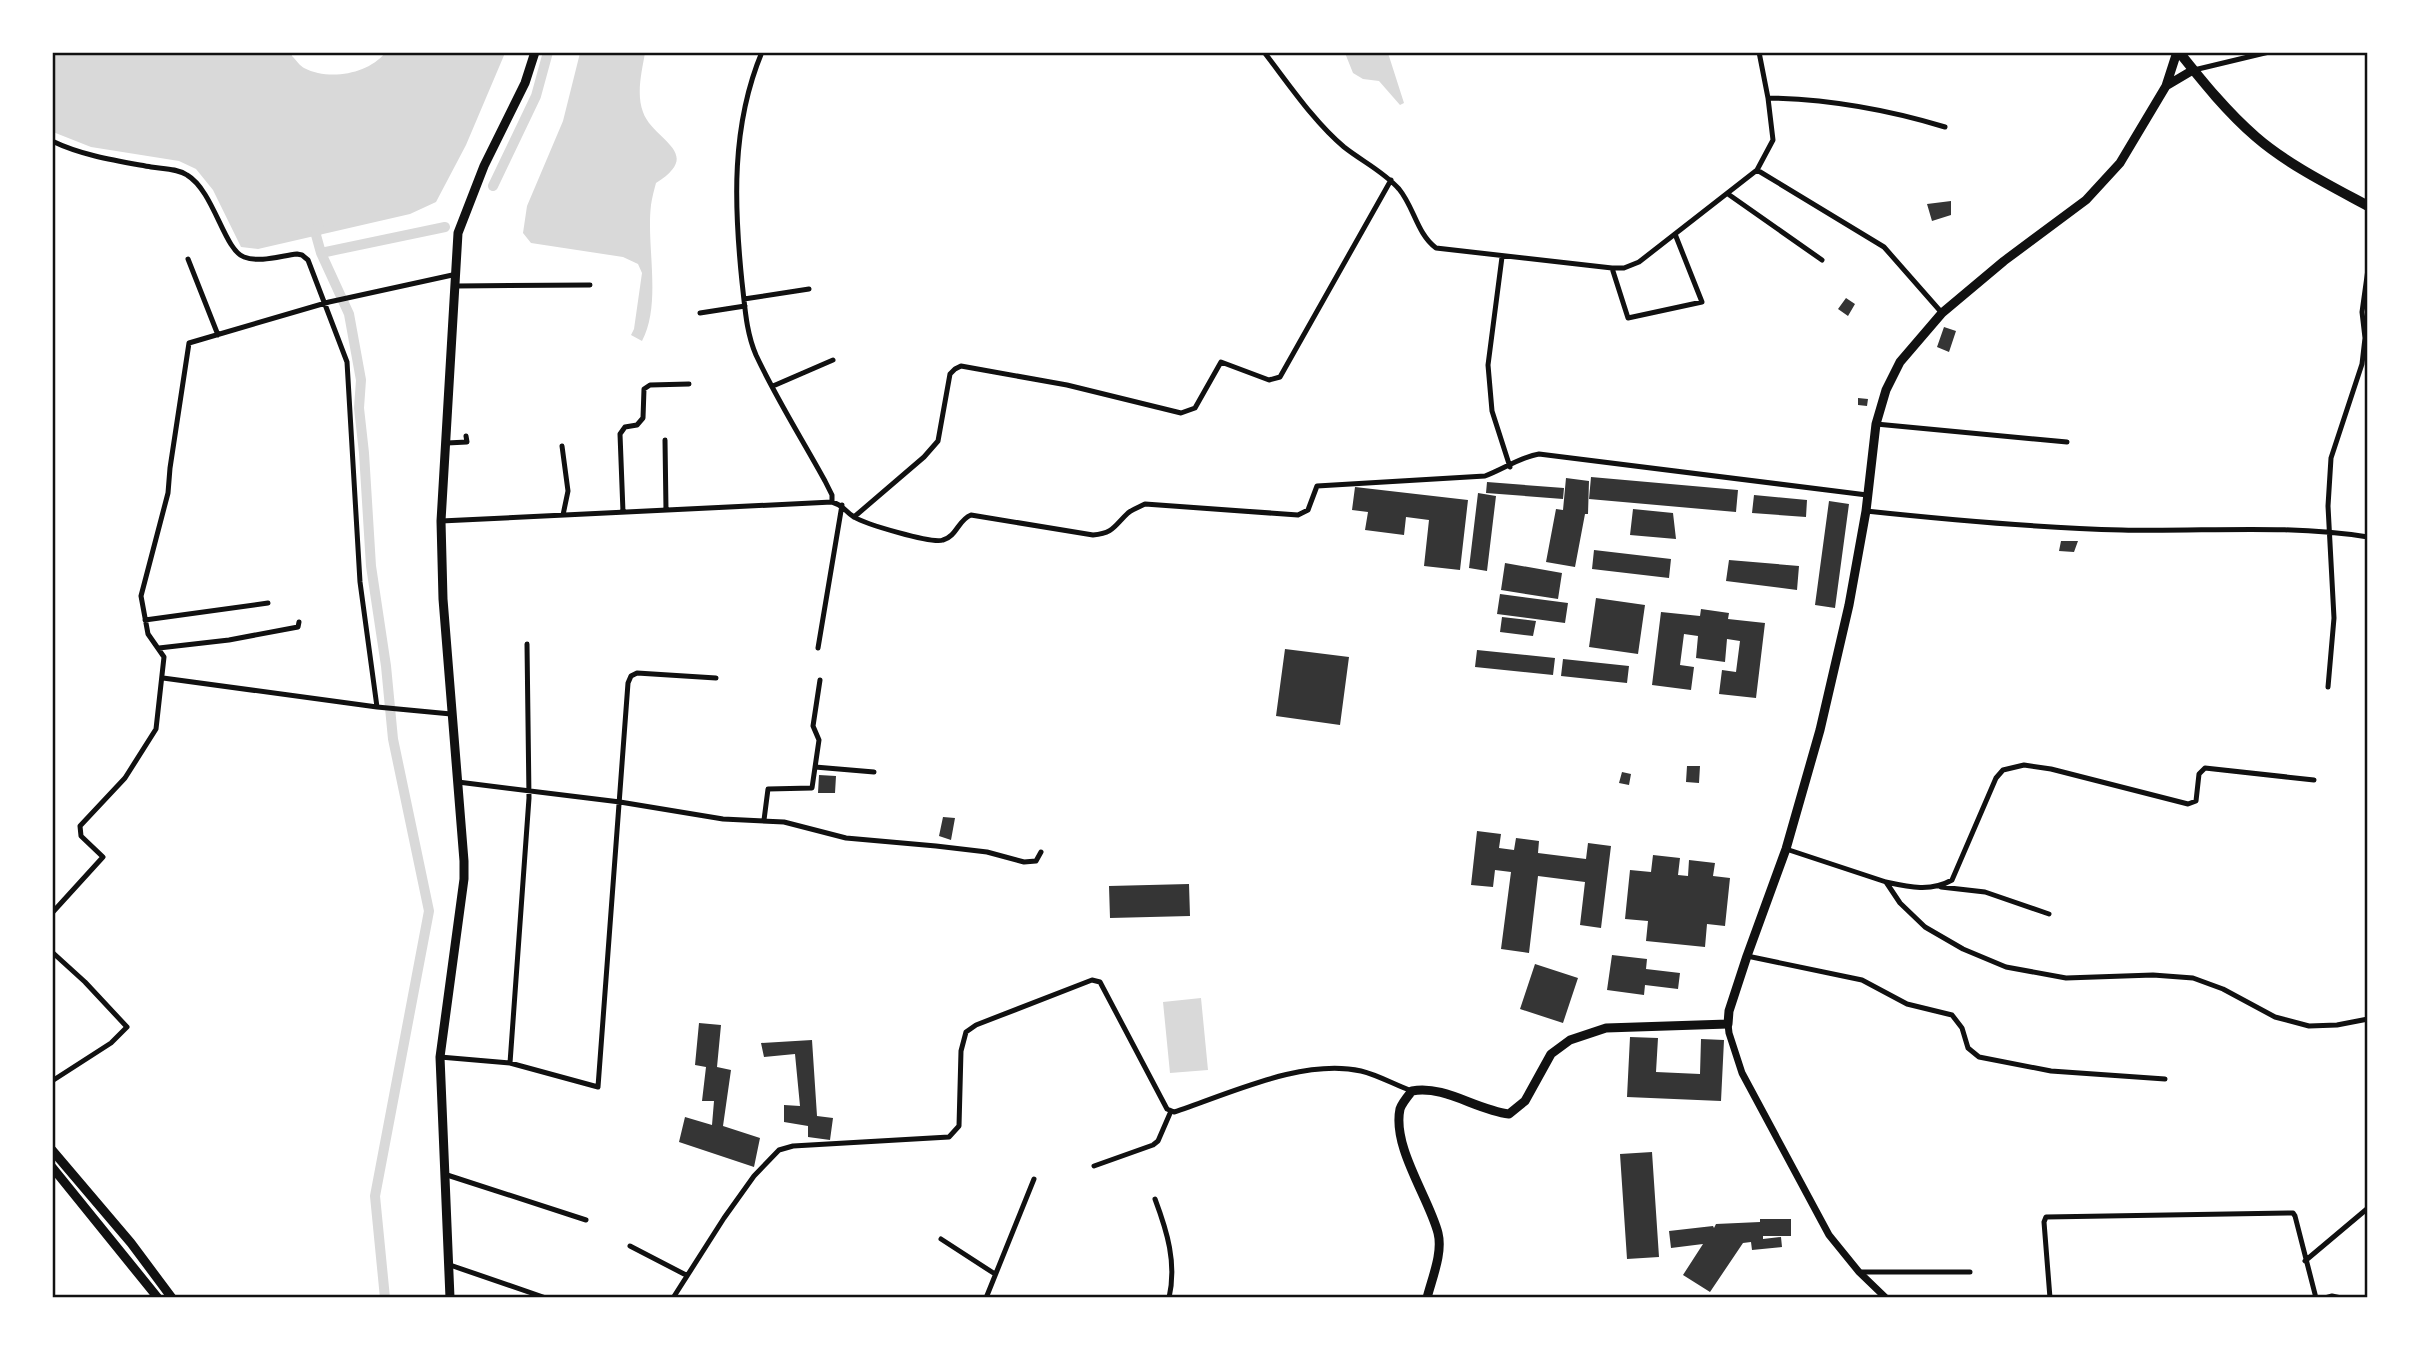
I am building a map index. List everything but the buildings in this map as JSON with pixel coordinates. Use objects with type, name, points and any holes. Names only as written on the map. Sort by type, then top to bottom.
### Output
[{"type":"highway","points":[[2178,52],[2225,107],[2255,136],[2303,169],[2368,206]]},
{"type":"main road","points":[[450,1297],[440,1057],[464,862],[443,598],[441,521],[458,233],[484,166],[525,83],[535,52]]},
{"type":"main road","points":[[1427,1297],[1438,1252],[1438,1234],[1408,1163],[1399,1124],[1400,1107],[1412,1091],[1424,1089],[1509,1114],[1525,1101],[1551,1055],[1570,1040],[1606,1028],[1728,1024],[1729,1011],[1747,956],[1787,849],[1823,718],[1849,605],[1866,511],[1876,424],[1886,390],[1900,362],[1942,313],[2004,261],[2086,200],[2120,163],[2166,86],[2178,52]]},
{"type":"main road","points":[[2166,86],[2193,70]]},
{"type":"main road","points":[[52,1150],[102,1206],[172,1297]]},
{"type":"main road","points":[[52,1167],[158,1297]]},
{"type":"street","points":[[762,52],[751,78],[743,110],[735,194],[748,330],[756,354],[825,481],[832,495],[832,502]]},
{"type":"street","points":[[1264,52],[1303,103],[1344,146],[1380,169],[1402,192],[1428,242],[1436,248],[1612,268],[1624,268],[1639,262],[1757,170],[1773,140],[1759,52]]},
{"type":"street","points":[[2193,70],[2269,52]]},
{"type":"street","points":[[1768,97],[1793,98],[1899,114],[1945,127]]},
{"type":"street","points":[[52,141],[92,155],[187,174],[201,187],[236,252],[241,256],[259,259],[297,254],[306,256],[328,303],[348,371],[360,582],[377,707]]},
{"type":"street","points":[[1757,170],[1884,247],[1942,313]]},
{"type":"street","points":[[854,517],[924,457],[938,441],[950,374],[961,366],[1067,385],[1181,413],[1195,408],[1221,362],[1269,380],[1280,377],[1391,180]]},
{"type":"street","points":[[1728,194],[1822,260]]},
{"type":"street","points":[[1612,268],[1628,318],[1702,302],[1675,234]]},
{"type":"street","points":[[1502,257],[1489,365],[1492,411],[1510,467]]},
{"type":"street","points":[[188,259],[218,335]]},
{"type":"street","points":[[2328,688],[2334,618],[2328,506],[2331,458],[2362,364],[2362,312],[2368,269]]},
{"type":"street","points":[[52,913],[103,857],[81,836],[80,826],[125,778],[156,729],[164,657],[148,634],[141,596],[168,493],[189,343],[328,303],[457,274]]},
{"type":"street","points":[[456,286],[590,285]]},
{"type":"street","points":[[700,313],[808,289]]},
{"type":"street","points":[[773,386],[833,360]]},
{"type":"street","points":[[623,512],[620,434],[625,427],[637,425],[643,418],[645,389],[650,385],[689,384]]},
{"type":"street","points":[[1876,424],[2067,442]]},
{"type":"street","points":[[447,443],[467,442],[466,436]]},
{"type":"street","points":[[665,440],[666,510]]},
{"type":"street","points":[[562,446],[568,491],[564,515]]},
{"type":"street","points":[[441,521],[832,502],[842,505],[854,517],[926,541],[943,540],[955,533],[963,518],[971,515],[1093,535],[1106,534],[1129,512],[1145,504],[1298,515],[1308,510],[1317,486],[1485,476],[1510,467],[1524,456],[1539,454],[1867,495]]},
{"type":"street","points":[[818,648],[842,505]]},
{"type":"street","points":[[1866,511],[1986,523],[2062,527],[2330,531],[2368,537]]},
{"type":"street","points":[[145,620],[268,603]]},
{"type":"street","points":[[159,648],[229,640],[298,627],[299,622]]},
{"type":"street","points":[[510,1063],[528,791],[527,644]]},
{"type":"street","points":[[440,1057],[510,1063],[598,1087],[628,683],[631,676],[637,673],[716,678]]},
{"type":"street","points":[[163,678],[377,707],[452,714]]},
{"type":"street","points":[[764,820],[768,789],[812,788],[819,740],[813,726],[820,680]]},
{"type":"street","points":[[1939,887],[1952,880],[1996,778],[2003,770],[2024,765],[2051,769],[2188,804],[2196,801],[2199,774],[2205,768],[2314,780]]},
{"type":"street","points":[[815,766],[874,772]]},
{"type":"street","points":[[456,782],[620,802],[723,819],[764,820],[846,838],[986,852],[1024,862],[1036,861],[1041,852]]},
{"type":"street","points":[[1787,849],[1886,882],[1911,887],[1985,892],[2049,914]]},
{"type":"street","points":[[1886,882],[1900,903],[1926,927],[1963,949],[2006,967],[2066,978],[2153,975],[2193,978],[2223,989],[2275,1017],[2309,1026],[2337,1025],[2368,1019]]},
{"type":"street","points":[[52,953],[85,982],[127,1027],[111,1043],[52,1081]]},
{"type":"street","points":[[1747,956],[1862,980],[1907,1004],[1952,1015],[1962,1028],[1968,1048],[1979,1057],[2051,1071],[2165,1079]]},
{"type":"street","points":[[673,1297],[754,1176],[779,1150],[793,1146],[948,1137],[959,1125],[961,1051],[966,1032],[976,1025],[1092,980],[1100,982],[1167,1109],[1171,1111],[1277,1077],[1329,1068],[1362,1072],[1412,1091]]},
{"type":"street","points":[[1728,1024],[1742,1073],[1829,1235],[1859,1272],[1886,1297]]},
{"type":"street","points":[[1094,1166],[1153,1145],[1158,1141],[1171,1111]]},
{"type":"street","points":[[444,1174],[586,1220]]},
{"type":"street","points":[[986,1297],[1034,1179]]},
{"type":"street","points":[[1155,1199],[1164,1224],[1172,1262],[1169,1297]]},
{"type":"street","points":[[2305,1261],[2368,1208]]},
{"type":"street","points":[[2050,1297],[2043,1222],[2046,1217],[2293,1213],[2316,1297]]},
{"type":"street","points":[[941,1239],[995,1275]]},
{"type":"street","points":[[629,1246],[686,1275]]},
{"type":"street","points":[[450,1265],[546,1297]]},
{"type":"street","points":[[1859,1272],[1970,1272]]},
{"type":"street","points":[[2325,1297],[2341,1297]]},
{"type":"shaded area","points":[[53,52],[292,53],[304,68],[336,75],[369,66],[385,53],[505,53],[466,145],[436,202],[410,214],[258,249],[241,247],[213,190],[196,169],[179,161],[91,147],[53,132]]},
{"type":"shaded area","points":[[580,53],[645,53],[640,90],[643,112],[648,122],[672,147],[676,155],[676,163],[670,172],[656,183],[651,202],[651,309],[642,341],[631,335],[642,273],[638,264],[623,257],[531,243],[523,233],[527,206],[563,121]]},
{"type":"shaded area","points":[[1345,53],[1388,53],[1404,103],[1400,105],[1379,81],[1363,79],[1353,73]]},
{"type":"shaded area","points":[[1201,998],[1208,1070],[1170,1073],[1163,1002]]},
{"type":"waterway","points":[[493,186],[536,96],[548,52]]},
{"type":"waterway","points":[[319,223],[316,235],[321,253]]},
{"type":"waterway","points":[[385,1298],[375,1196],[429,911],[393,739],[386,666],[371,566],[359,408],[361,380],[349,314],[321,253],[445,227]]}]
